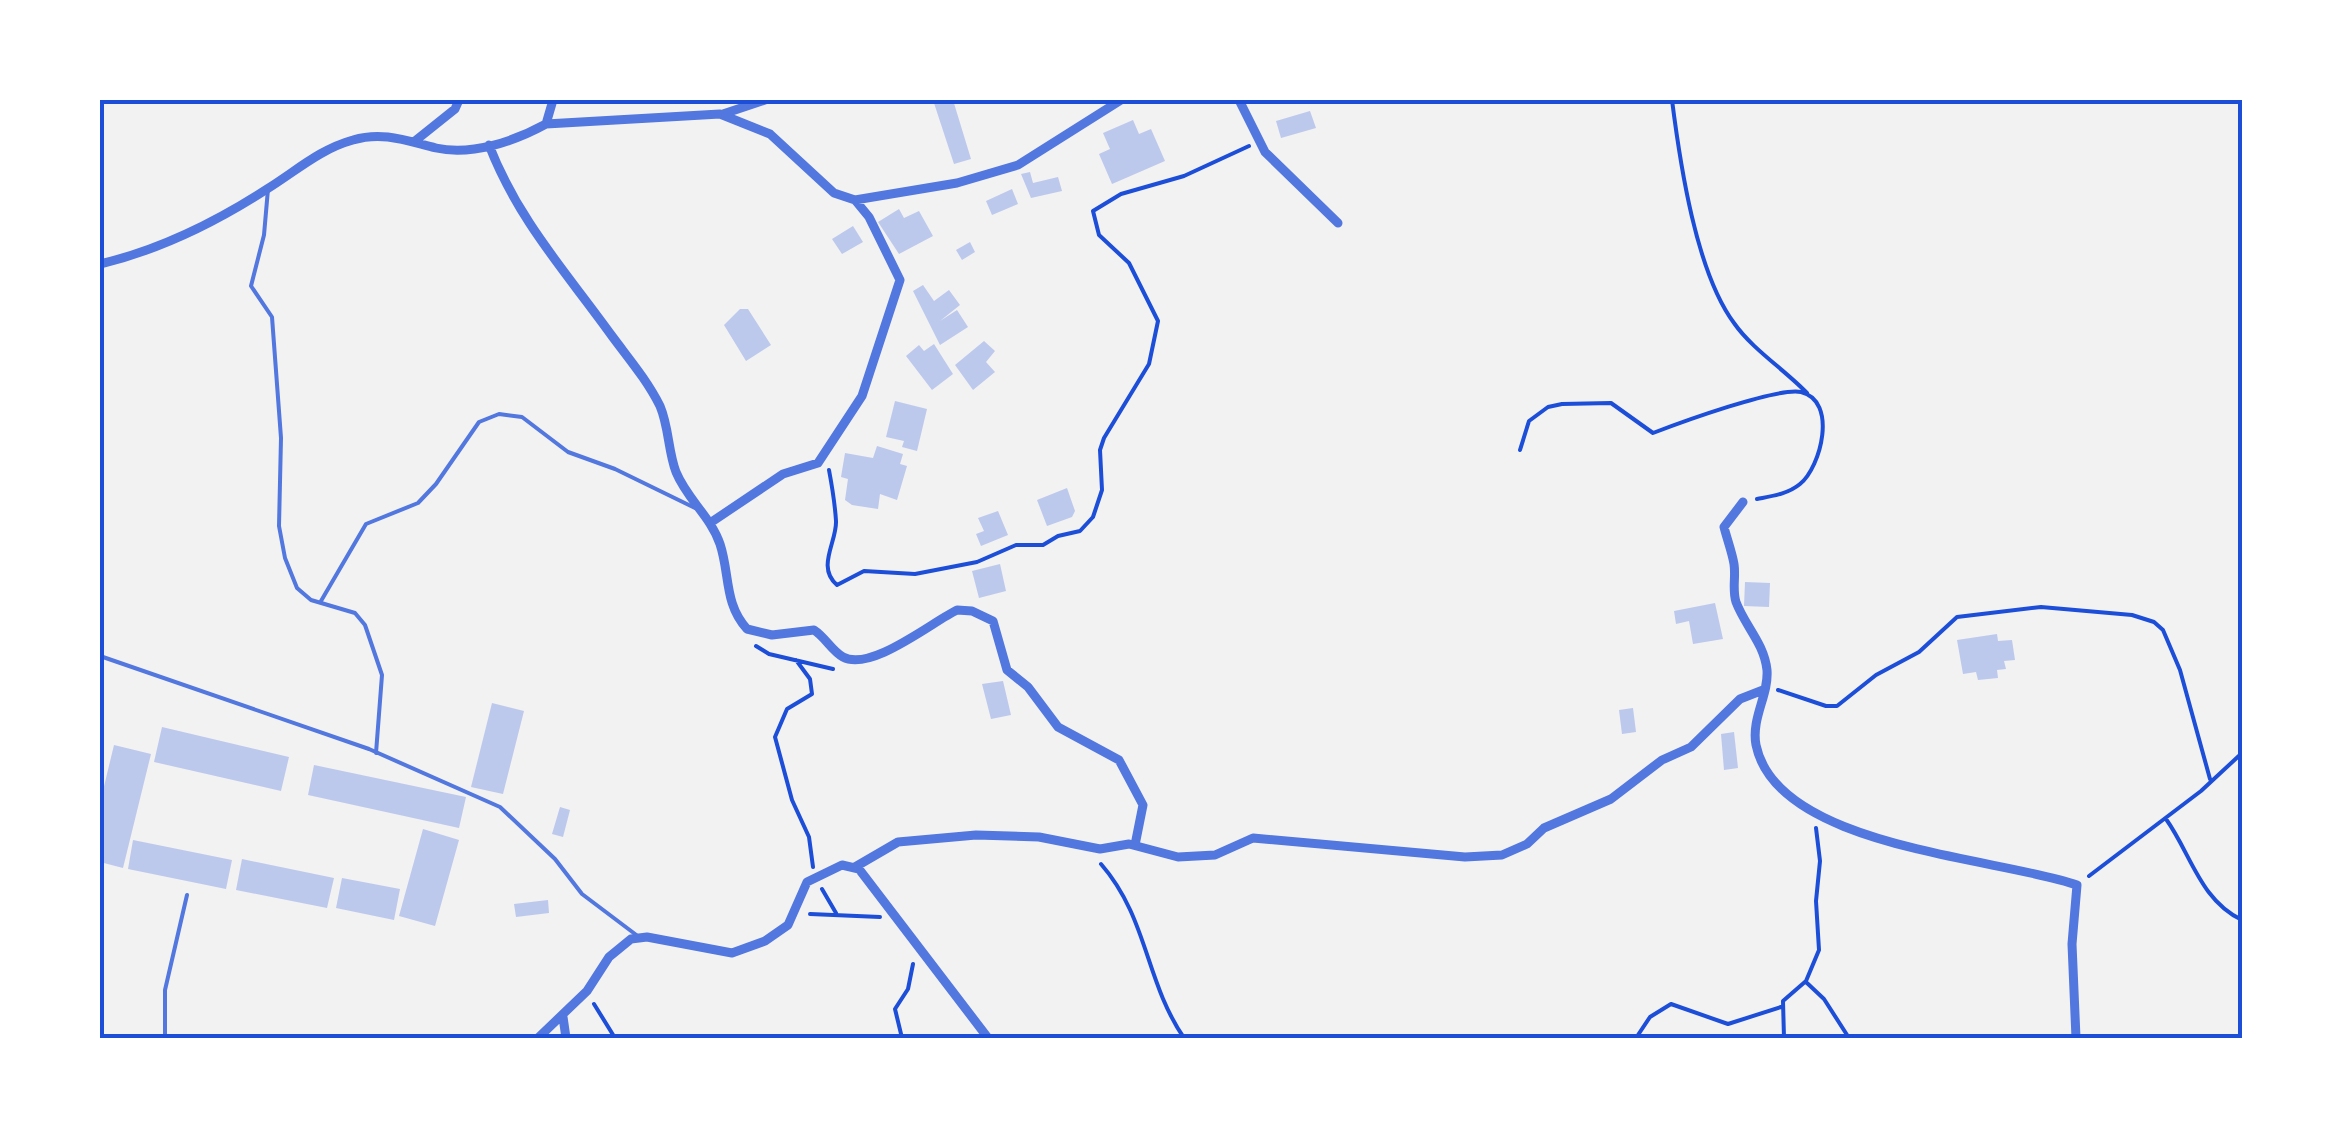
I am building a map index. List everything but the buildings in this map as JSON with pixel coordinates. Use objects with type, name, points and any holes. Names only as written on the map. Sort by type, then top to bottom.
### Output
[{"type":"street","points":[[415,141],[455,109],[459,100]]},
{"type":"street","points":[[546,124],[553,100]]},
{"type":"street","points":[[100,264],[140,254],[268,189],[302,163],[352,140],[384,136],[462,151],[523,136],[546,124],[720,114],[764,100]]},
{"type":"street","points":[[720,114],[770,134],[834,193],[855,200],[957,183],[1018,165],[1121,100]]},
{"type":"street","points":[[1239,100],[1258,141],[1288,178],[1338,224]]},
{"type":"street","points":[[489,145],[507,193],[540,243],[577,284],[662,410],[675,470],[710,523],[720,546],[730,603],[747,629],[772,635],[814,630],[842,656],[858,660],[906,642],[957,610],[982,614],[999,632],[1007,670],[1028,687],[1058,727],[1119,760],[1143,805],[1135,845]]},
{"type":"street","points":[[710,523],[783,474],[818,463],[867,384],[900,280],[869,216],[855,200]]},
{"type":"street","points":[[1743,502],[1724,527],[1734,560],[1736,602],[1754,631],[1768,674],[1755,722],[1760,757],[1790,796],[1812,814],[1940,858],[1982,861],[2077,885],[2072,944],[2076,1038]]},
{"type":"street","points":[[538,1038],[587,991],[609,956],[639,937],[732,953],[778,934],[792,918],[807,882],[836,866],[855,866],[898,842],[976,835],[1039,837],[1086,846],[1135,845],[1172,856],[1202,857],[1253,838],[1472,858],[1502,855],[1527,844],[1544,828],[1611,799],[1662,760],[1691,747],[1740,699],[1763,690]]},
{"type":"street","points":[[855,866],[988,1038]]},
{"type":"street","points":[[564,1017],[566,1038]]},
{"type":"lane","points":[[268,189],[264,235],[251,286],[272,317],[281,438],[279,526],[296,588],[361,619],[378,658],[382,697],[376,752]]},
{"type":"lane","points":[[320,602],[366,524],[418,503],[479,422],[498,414],[522,417],[568,452],[614,469],[699,510]]},
{"type":"lane","points":[[100,656],[376,752],[500,807],[554,859],[582,894],[639,937]]},
{"type":"lane","points":[[165,1038],[164,990],[188,894]]},
{"type":"path","points":[[1672,100],[1694,228],[1734,324],[1811,396],[1822,414],[1823,428],[1804,482],[1790,491],[1743,502]]},
{"type":"path","points":[[818,463],[827,466],[830,473],[836,524],[828,566],[830,579],[837,585],[864,571],[915,574],[977,562],[1016,544],[1043,544],[1080,531],[1093,517],[1102,490],[1100,450],[1104,438],[1149,364],[1158,321],[1129,262],[1099,236],[1093,211],[1120,194],[1184,176],[1258,141]]},
{"type":"path","points":[[1520,450],[1530,422],[1548,408],[1562,404],[1612,403],[1653,433],[1721,408],[1796,391],[1811,396]]},
{"type":"path","points":[[1768,674],[1779,690],[1830,708],[1876,675],[1920,652],[1956,618],[2041,607],[2132,615],[2154,622],[2163,630],[2180,670],[2210,779]]},
{"type":"path","points":[[747,629],[763,650],[796,660],[834,669],[858,660]]},
{"type":"path","points":[[796,660],[810,679],[812,694],[788,709],[775,738],[792,800],[809,838],[816,876],[836,913]]},
{"type":"path","points":[[2077,885],[2201,791],[2242,753]]},
{"type":"path","points":[[1784,1038],[1781,1007],[1785,997],[1806,982],[1820,944],[1816,901],[1820,861],[1812,814]]},
{"type":"path","points":[[2164,817],[2198,878],[2223,911],[2242,920]]},
{"type":"path","points":[[1086,846],[1132,906],[1152,970],[1184,1038]]},
{"type":"path","points":[[792,918],[836,913],[862,918],[889,914]]},
{"type":"path","points":[[902,1038],[895,1010],[908,989],[914,944]]},
{"type":"path","points":[[1806,982],[1824,999],[1849,1038]]},
{"type":"path","points":[[587,991],[615,1038]]},
{"type":"path","points":[[1636,1038],[1650,1017],[1671,1004],[1728,1024],[1781,1007]]}]
